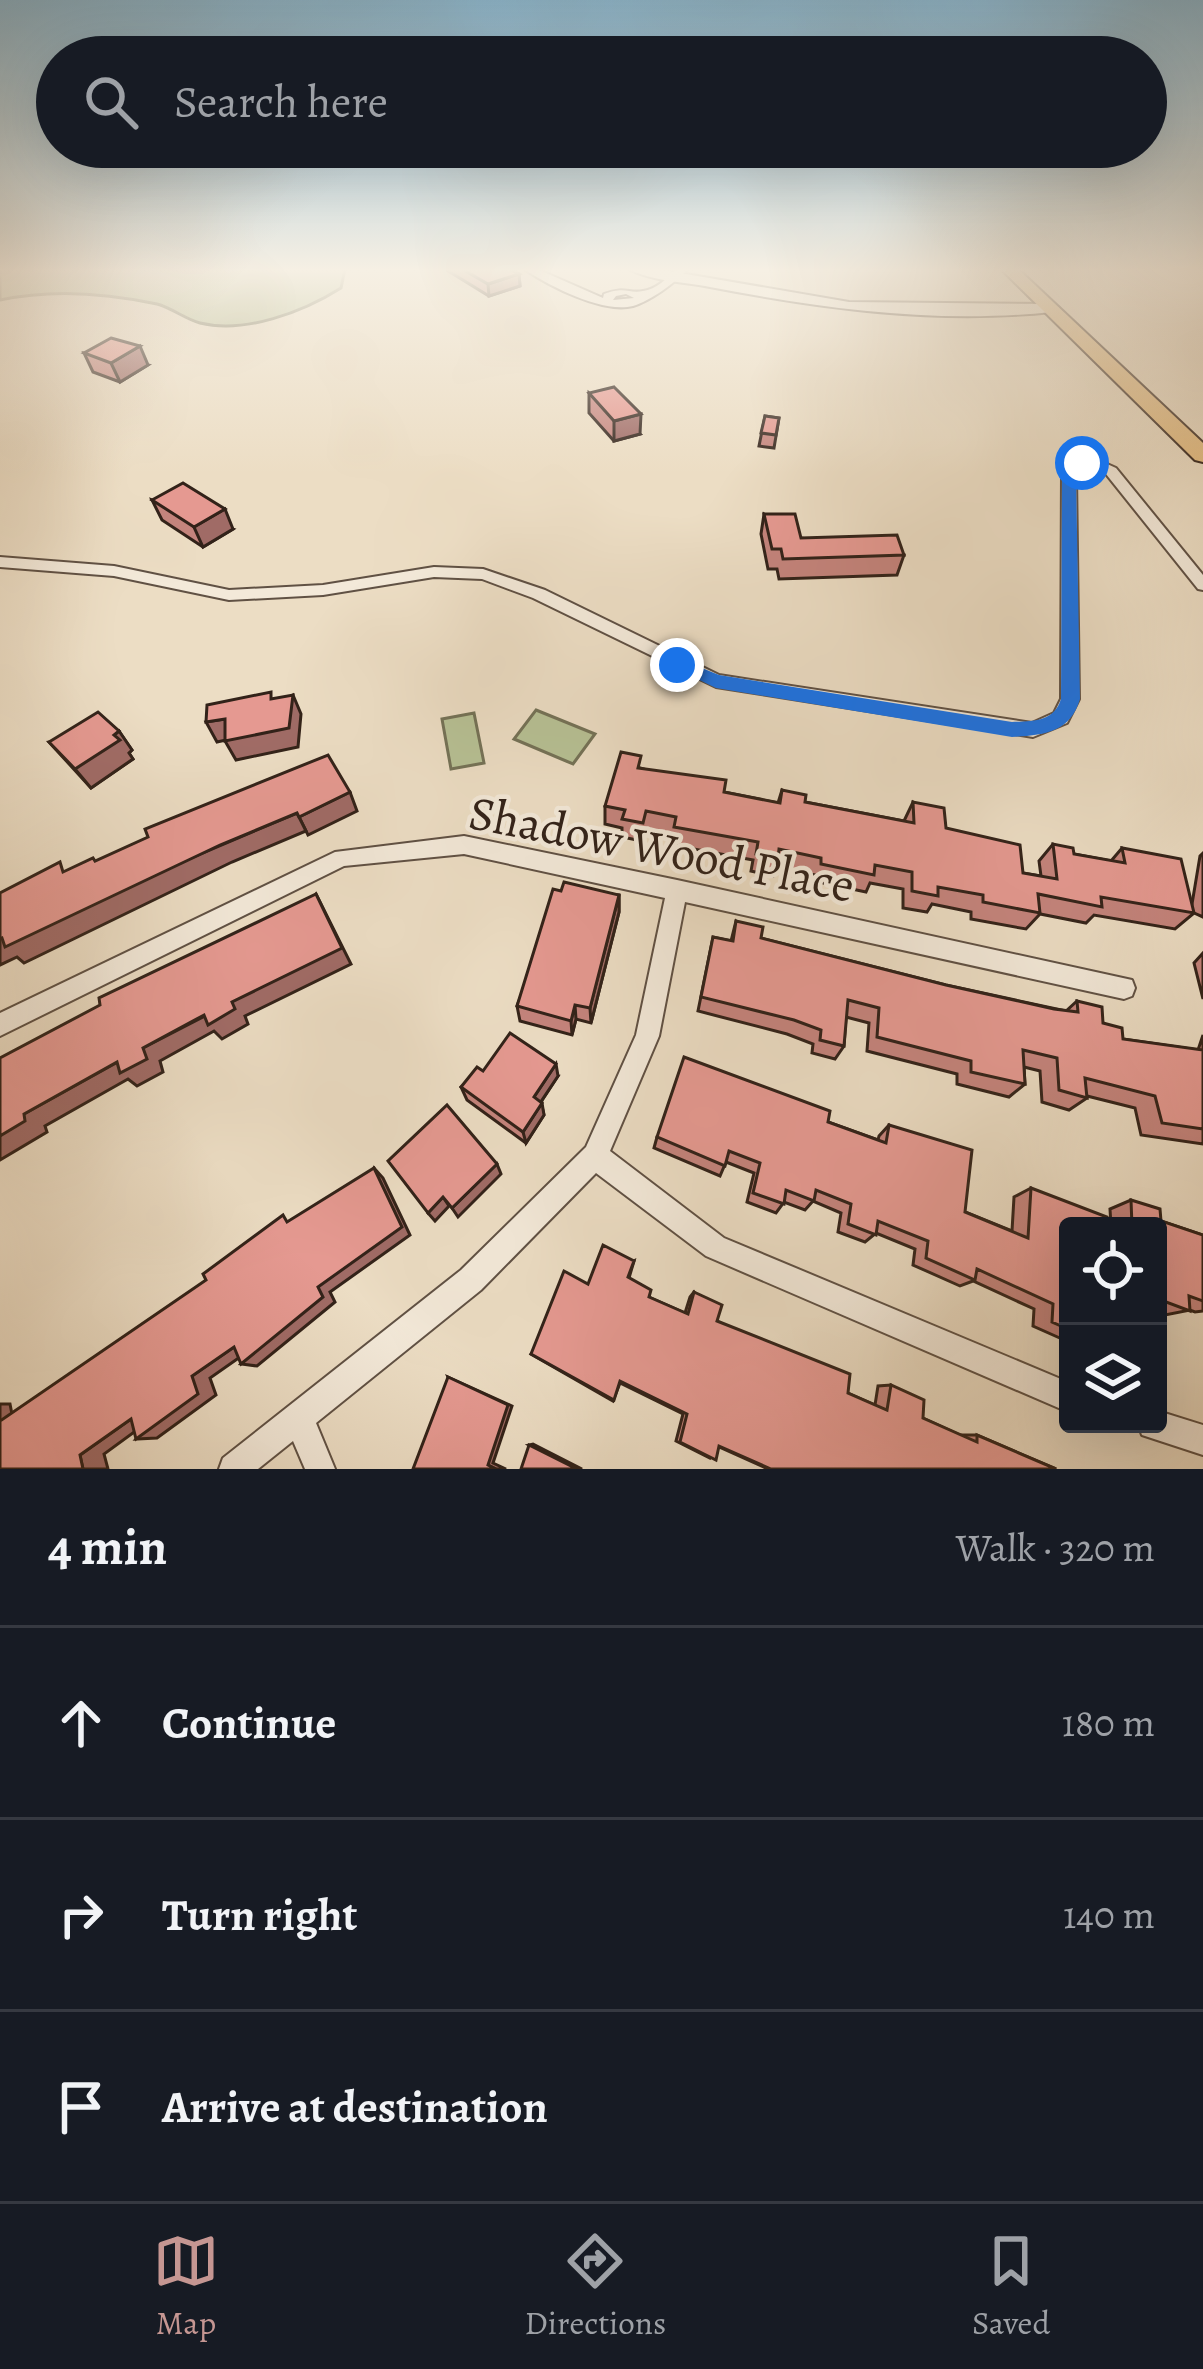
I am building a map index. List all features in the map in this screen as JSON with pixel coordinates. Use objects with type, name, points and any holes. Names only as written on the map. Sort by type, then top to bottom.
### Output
[{"type":"main road","points":[[1082,338],[1203,455]]},
{"type":"street","points":[[0,562],[114,571],[229,595],[323,590],[434,572],[483,574],[539,594],[716,682],[1033,730],[1061,718],[1070,699],[1069,475],[1074,466],[1094,462],[1111,470],[1203,586]]},
{"type":"street","name":"Shadow Wood Place","points":[[0,1025],[342,859],[464,845],[1124,988]]},
{"type":"street","points":[[234,1469],[471,1280],[595,1156],[646,1036],[677,889]]},
{"type":"street","points":[[595,1156],[716,1246],[1059,1393]]},
{"type":"street","points":[[298,1417],[320,1469]]},
{"type":"street","points":[[1167,1428],[1203,1440]]},
{"type":"green space","points":[[536,710],[595,734],[573,764],[514,739]]},
{"type":"green space","points":[[474,713],[484,763],[451,769],[442,719]]},
{"type":"building","points":[[111,338],[140,346],[111,363],[84,353]]},
{"type":"building","points":[[614,387],[641,414],[614,421],[589,393]]},
{"type":"building","points":[[765,416],[779,418],[776,435],[761,433]]},
{"type":"building","points":[[183,483],[225,509],[194,527],[152,500]]},
{"type":"building","points":[[764,514],[795,514],[801,538],[897,535],[904,555],[783,559],[781,549],[772,549]]},
{"type":"building","points":[[271,692],[271,699],[293,695],[289,728],[225,741],[225,719],[206,722],[207,705]]},
{"type":"building","points":[[98,712],[119,731],[114,735],[120,740],[75,769],[49,742]]},
{"type":"building","points":[[621,752],[641,756],[638,768],[726,780],[724,792],[780,803],[782,790],[806,795],[805,802],[914,823],[913,802],[944,808],[946,828],[1020,845],[1023,873],[1057,879],[1053,844],[1073,848],[1074,854],[1125,863],[1122,848],[1181,859],[1194,913],[1101,897],[1102,907],[1038,894],[1040,913],[938,887],[938,896],[912,891],[912,872],[875,865],[874,875],[779,849],[778,858],[756,854],[758,842],[674,827],[676,817],[646,811],[643,823],[622,819],[625,810],[605,806]]},
{"type":"building","points":[[328,755],[350,792],[299,817],[297,813],[220,845],[5,947],[0,939],[0,893],[60,862],[63,872],[95,861],[148,837],[145,829]]},
{"type":"building","points":[[564,882],[619,895],[590,1008],[575,1005],[571,1021],[517,1006],[553,889],[561,891]]},
{"type":"building","points":[[316,894],[342,948],[232,1002],[235,1009],[208,1025],[204,1015],[143,1048],[147,1059],[120,1073],[117,1062],[24,1114],[25,1121],[0,1136],[0,1058],[100,1005],[99,998]]},
{"type":"building","points":[[736,921],[763,927],[761,938],[946,985],[1054,1009],[1078,1012],[1077,1001],[1102,1007],[1103,1023],[1122,1028],[1123,1039],[1203,1050],[1203,1129],[1162,1123],[1155,1096],[1085,1078],[1087,1098],[1059,1090],[1057,1058],[1023,1050],[1025,1084],[971,1072],[971,1061],[877,1037],[879,1008],[848,1000],[844,1046],[820,1040],[821,1030],[794,1020],[701,997],[713,937],[733,941]]},
{"type":"building","points":[[510,1033],[556,1064],[534,1097],[542,1103],[523,1132],[461,1087],[477,1067],[483,1071]]},
{"type":"building","points":[[684,1057],[830,1111],[828,1122],[886,1143],[889,1125],[972,1150],[965,1212],[1028,1238],[1031,1188],[1107,1217],[1059,1217],[1059,1325],[1052,1322],[1053,1304],[977,1269],[975,1280],[926,1258],[928,1241],[878,1221],[876,1235],[848,1224],[851,1204],[816,1190],[814,1201],[786,1190],[784,1204],[753,1193],[760,1163],[729,1151],[725,1166],[657,1137]]},
{"type":"building","points":[[447,1105],[497,1164],[452,1208],[443,1197],[428,1213],[388,1161]]},
{"type":"building","points":[[374,1168],[402,1227],[318,1287],[323,1297],[241,1364],[234,1347],[192,1376],[198,1394],[136,1439],[131,1419],[80,1455],[83,1469],[0,1469],[0,1421],[206,1280],[203,1274],[283,1215],[287,1222]]},
{"type":"building","points":[[1131,1200],[1160,1209],[1161,1217],[1132,1217]]},
{"type":"building","points":[[1167,1223],[1203,1235],[1203,1301],[1189,1296],[1190,1311],[1167,1302]]},
{"type":"building","points":[[603,1245],[634,1261],[628,1277],[651,1290],[649,1297],[688,1314],[694,1292],[722,1305],[717,1321],[850,1374],[848,1393],[887,1410],[891,1385],[924,1400],[923,1418],[1056,1469],[771,1469],[719,1446],[716,1460],[680,1442],[687,1414],[620,1381],[614,1400],[531,1354],[564,1271],[588,1284]]},
{"type":"building","points":[[448,1377],[508,1405],[488,1465],[496,1469],[413,1469]]},
{"type":"building","points":[[529,1445],[577,1469],[521,1469]]},
{"type":"route","points":[[677,665],[716,682],[839,698],[1012,730],[1048,727],[1066,712],[1070,699],[1069,475],[1082,463]]}]
